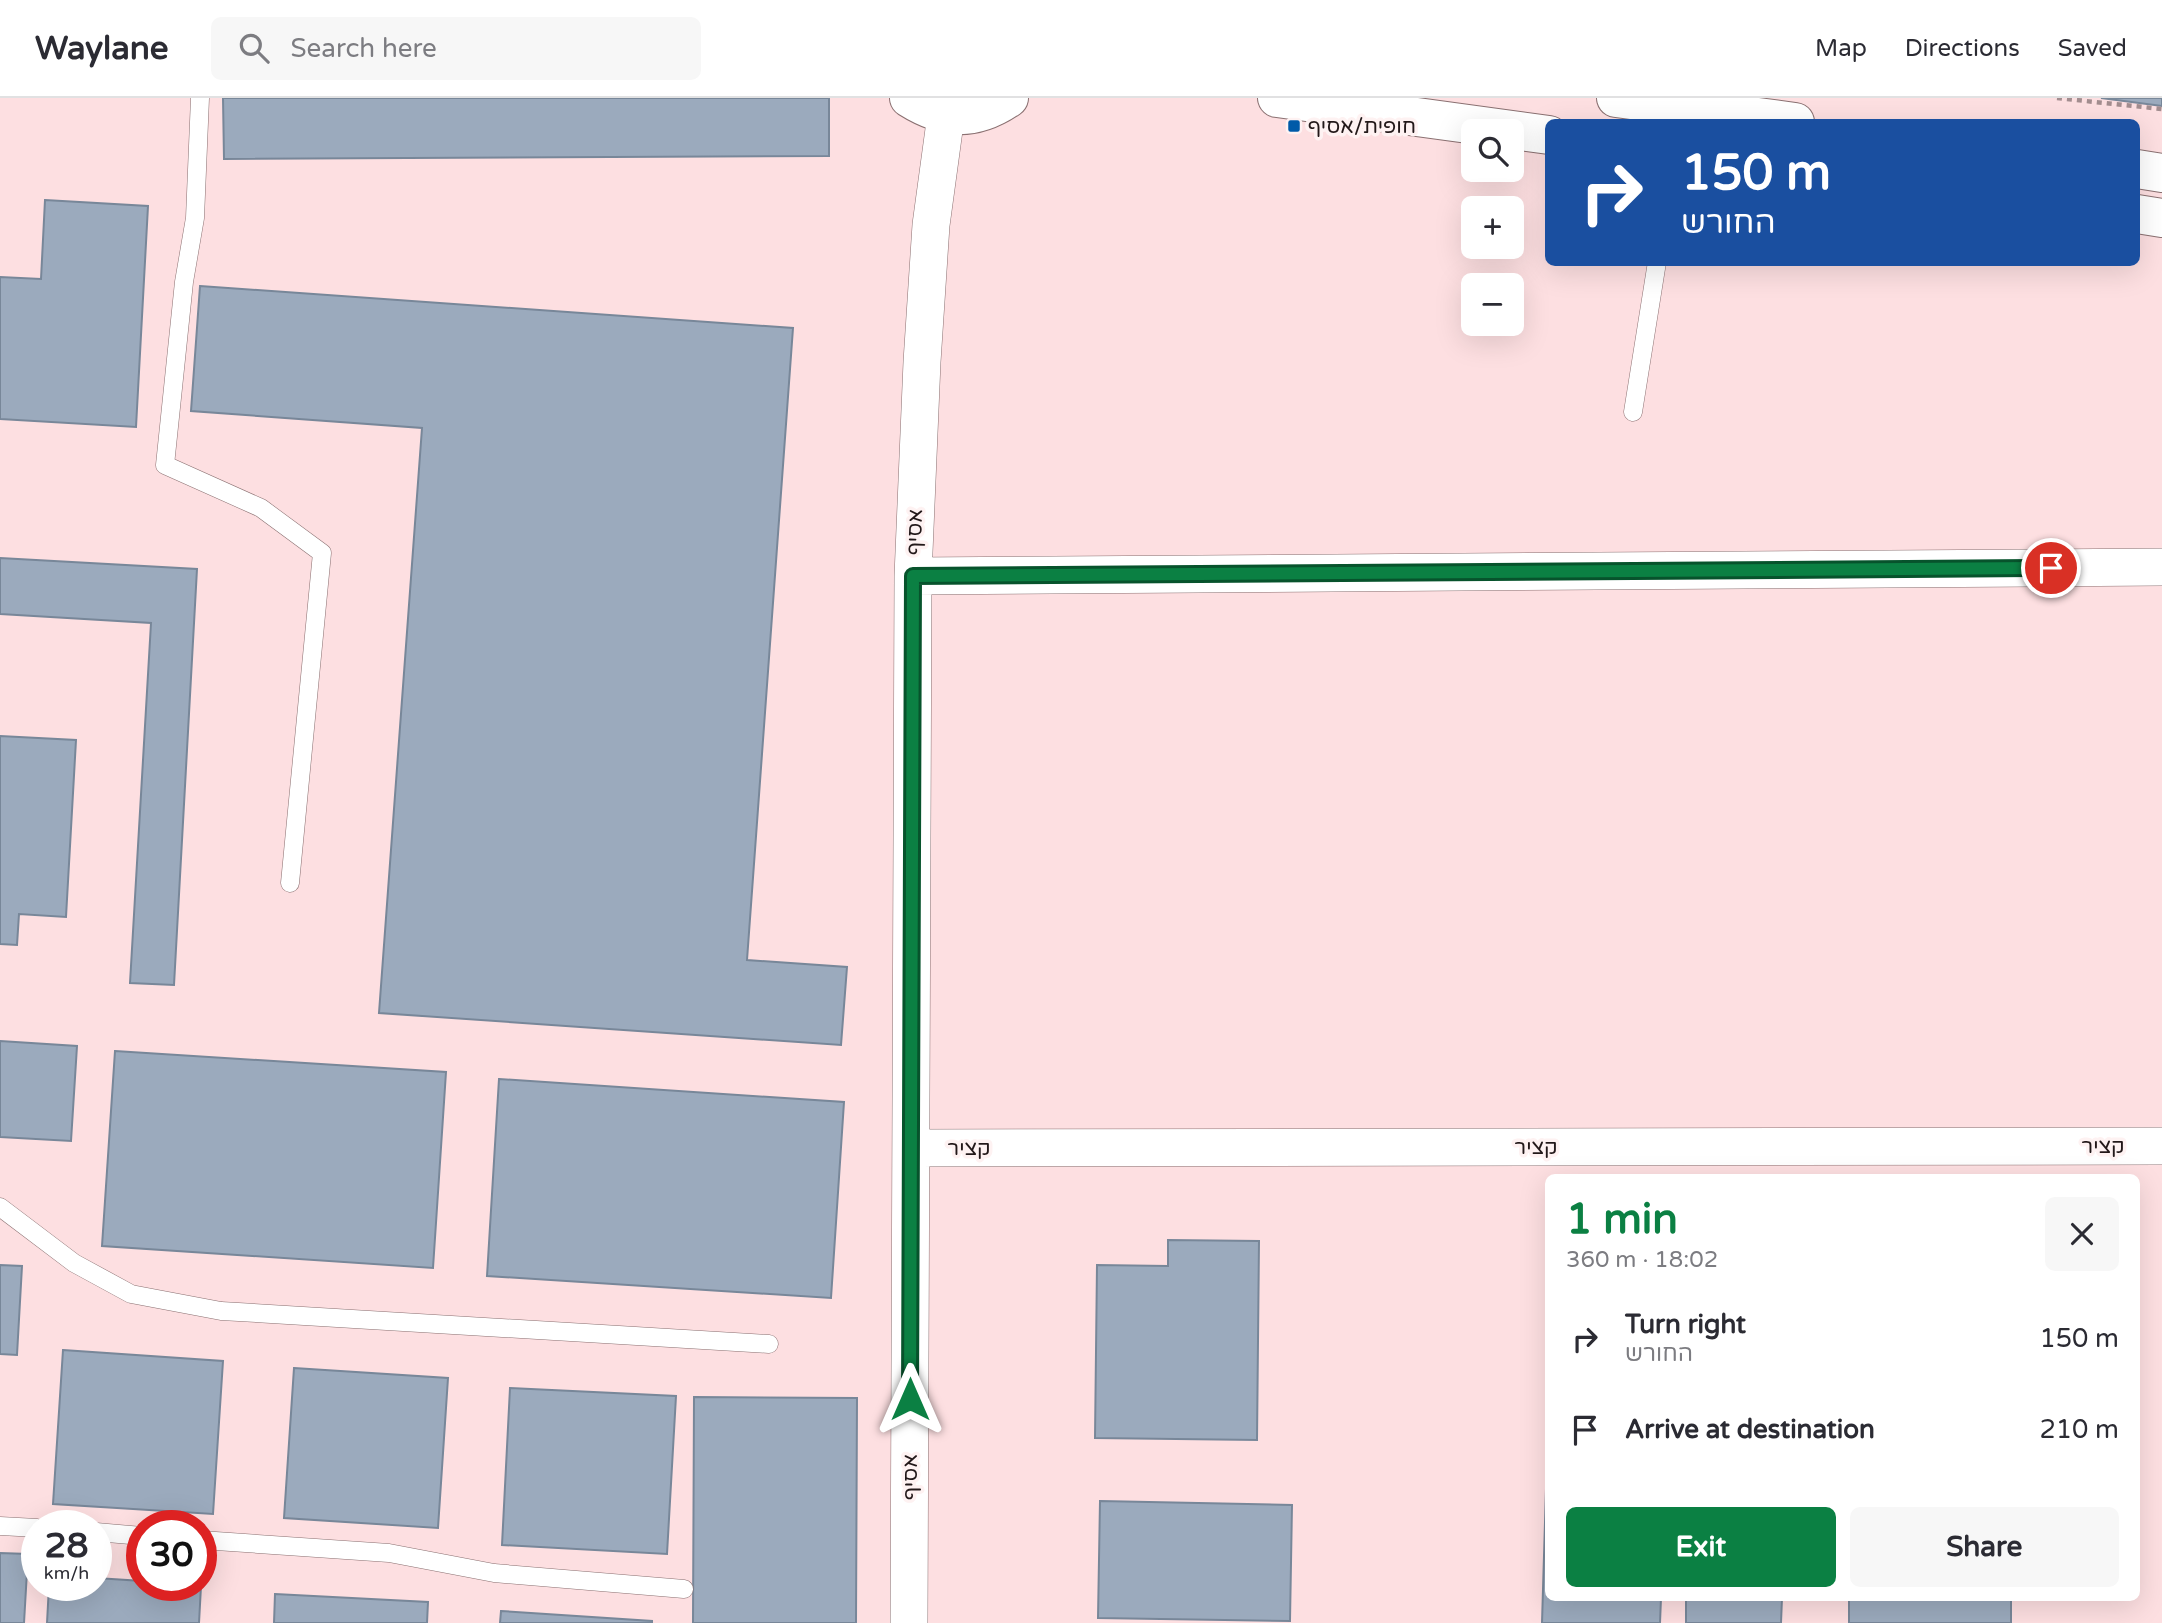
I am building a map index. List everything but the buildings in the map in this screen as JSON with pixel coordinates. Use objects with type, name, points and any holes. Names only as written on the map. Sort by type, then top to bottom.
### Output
[{"type":"main road","points":[[909,98],[926,109],[946,115],[982,112],[993,109],[1009,98]]},
{"type":"main road","points":[[1277,98],[1545,134]]},
{"type":"main road","points":[[1616,98],[1687,103],[1778,119]]},
{"type":"main road","points":[[2140,169],[2162,173]]},
{"type":"main road","points":[[2140,215],[2162,218]]},
{"type":"street","name":"אסיף","points":[[909,1623],[913,576],[930,225],[946,115]]},
{"type":"street","points":[[913,576],[2162,567]]},
{"type":"street","name":"קציר","points":[[911,1148],[2162,1146]]},
{"type":"lane","points":[[200,98],[195,218],[184,282],[165,465],[261,508],[322,553],[290,883]]},
{"type":"lane","points":[[1633,412],[1656,266]]},
{"type":"lane","points":[[0,1207],[74,1263],[131,1294],[221,1311],[769,1344]]},
{"type":"lane","points":[[0,1525],[21,1527]]},
{"type":"lane","points":[[217,1541],[389,1553],[494,1573],[684,1589]]},
{"type":"path","points":[[2057,98],[2162,109]]},
{"type":"place","name":"חופית/אסיף","points":[[1294,126]]},
{"type":"route","points":[[910,1399],[913,576],[2051,568]]}]
